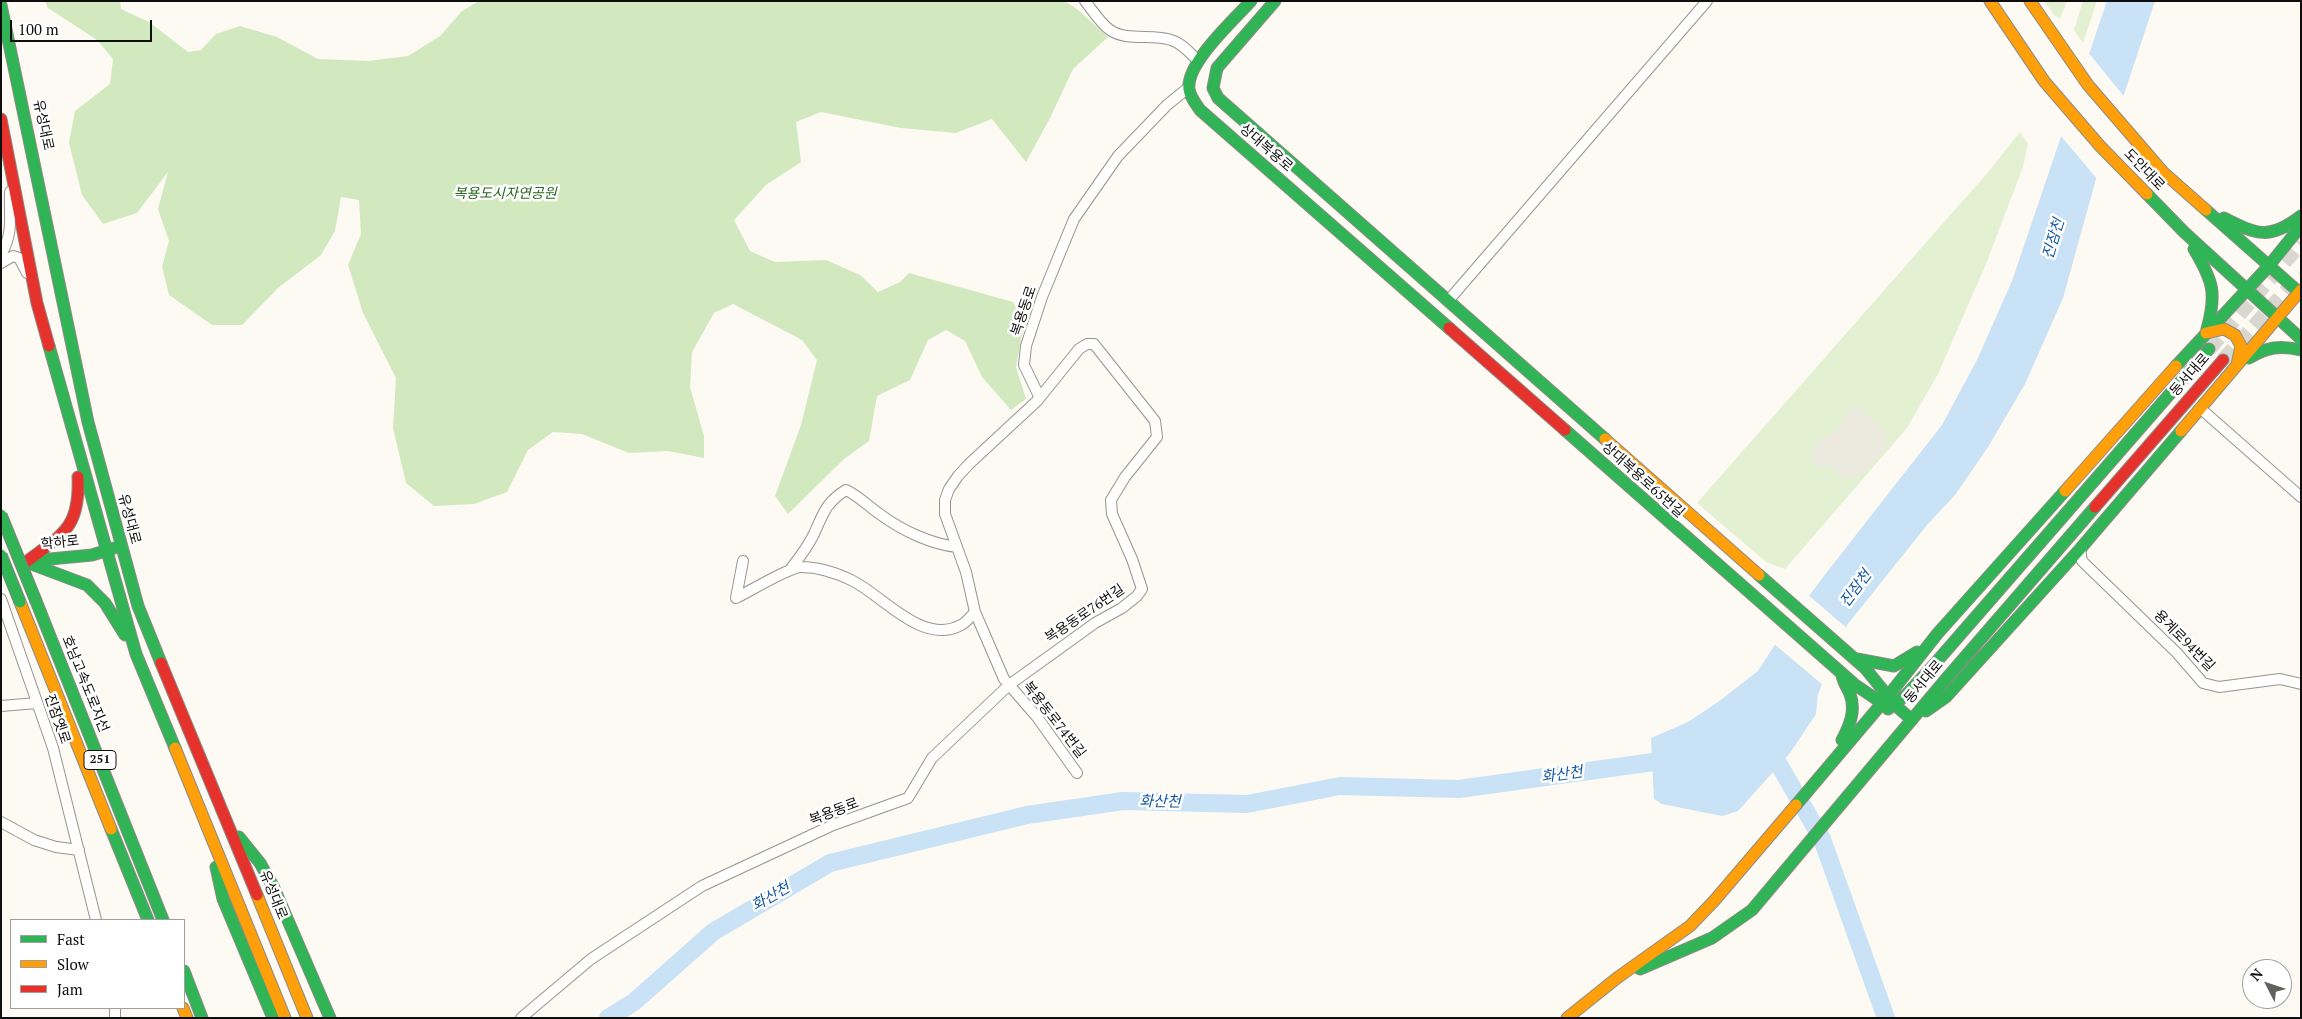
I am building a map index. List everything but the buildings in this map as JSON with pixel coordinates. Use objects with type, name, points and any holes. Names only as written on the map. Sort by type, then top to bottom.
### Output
[{"type":"main road","points":[[1188,88],[1190,74],[1198,61],[1251,1]]},
{"type":"main road","name":"상대복용로","points":[[1275,1],[1217,68],[1213,88],[1218,98],[1427,283]]},
{"type":"main road","name":"도안대로","points":[[1990,1],[2044,81],[2128,176],[2247,292],[2301,339]]},
{"type":"main road","name":"도안대로","points":[[2030,1],[2058,44],[2139,146],[2163,172],[2300,292]]},
{"type":"main road","name":"유성대로","points":[[1,5],[88,422],[120,546],[138,606],[307,1018]]},
{"type":"main road","name":"상대복용로","points":[[1188,88],[1192,99],[1200,110],[1415,297]]},
{"type":"main road","points":[[1,120],[32,268],[37,303],[105,550],[136,654],[285,1018]]},
{"type":"main road","points":[[2200,205],[2248,231],[2266,234],[2284,230],[2301,216]]},
{"type":"main road","points":[[2300,292],[2080,549],[1946,697],[1912,720],[1889,701],[1938,633],[2206,333],[2247,292],[2301,226]]},
{"type":"main road","points":[[2184,232],[2213,284],[2214,306],[2206,333]]},
{"type":"main road","name":"상대복용로65번길","points":[[1427,283],[1779,594],[1862,662],[1889,701]]},
{"type":"main road","name":"상대복용로65번길","points":[[1415,297],[1842,674],[1854,684],[1889,701]]},
{"type":"main road","points":[[2206,333],[2224,329],[2235,335],[2241,346],[2237,366]]},
{"type":"main road","points":[[2237,366],[2268,347],[2285,345],[2301,350]]},
{"type":"main road","name":"동서대로","points":[[1567,1018],[1617,978],[1690,926],[1714,901],[1867,720],[1932,667],[2208,348]]},
{"type":"main road","name":"동서대로","points":[[1617,978],[1706,942],[1733,927],[1752,910],[1912,720],[2223,360]]},
{"type":"main road","points":[[26,562],[73,524],[80,496],[73,436]]},
{"type":"main road","name":"호남고속도로지선","points":[[1,515],[164,919]]},
{"type":"main road","name":"학하로","points":[[1,563],[92,554],[120,546]]},
{"type":"main road","name":"251","points":[[1,555],[148,919]]},
{"type":"main road","points":[[26,562],[87,585],[105,603],[136,654]]},
{"type":"main road","points":[[1862,662],[1888,666],[1901,664],[1938,633]]},
{"type":"main road","points":[[1832,762],[1853,718],[1851,697],[1843,683],[1842,674]]},
{"type":"main road","points":[[203,815],[223,900],[272,1018]]},
{"type":"main road","points":[[229,826],[260,863],[274,888],[330,1018]]},
{"type":"main road","points":[[185,974],[202,1018]]},
{"type":"street","points":[[1085,1],[1100,21],[1112,32],[1171,40],[1184,48],[1198,61]]},
{"type":"street","points":[[1448,301],[1707,1]]},
{"type":"street","name":"복용동로","points":[[1037,401],[1039,396],[1024,365],[1026,346],[1042,298],[1074,219],[1118,156],[1167,105],[1188,88]]},
{"type":"street","points":[[1,255],[8,242],[11,229],[11,173]]},
{"type":"street","points":[[1,263],[13,256],[22,262],[37,303]]},
{"type":"street","name":"복용동로76번길","points":[[1008,685],[1095,623],[1122,608],[1137,596],[1142,589],[1132,559],[1112,514],[1111,500],[1125,477],[1157,436],[1158,430],[1155,420],[1094,344],[1087,344],[1079,349],[1037,401]]},
{"type":"street","points":[[1008,685],[975,612],[966,572],[945,514],[945,500],[949,489],[969,464],[1037,401]]},
{"type":"street","points":[[2200,408],[2301,497]]},
{"type":"street","points":[[743,562],[736,598],[761,586],[792,567],[814,535],[821,516],[833,498],[846,490],[893,523],[944,546],[957,547]]},
{"type":"street","name":"용계로94번길","points":[[2080,549],[2082,562],[2177,653],[2203,683],[2219,687],[2280,679],[2301,684]]},
{"type":"street","points":[[792,567],[829,571],[854,581],[914,624],[950,630],[963,625],[975,612]]},
{"type":"street","name":"진잠옛로","points":[[1,599],[53,748],[96,919]]},
{"type":"street","name":"복용동로","points":[[520,1018],[591,959],[702,886],[833,825],[908,798],[932,758],[1008,685]]},
{"type":"street","name":"복용동로74번길","points":[[1008,685],[1037,717],[1077,773]]},
{"type":"street","points":[[1,706],[36,702]]},
{"type":"street","points":[[1,822],[34,840],[56,847],[79,850]]},
{"type":"green space","name":"복용도시자연공원","points":[[45,1],[120,1],[121,9],[149,22],[188,52],[201,50],[216,34],[240,26],[277,37],[318,59],[368,61],[408,56],[440,36],[462,11],[479,1],[1064,1],[1077,9],[1108,37],[1073,69],[1050,118],[1026,162],[992,119],[956,133],[901,128],[821,112],[796,122],[801,162],[766,185],[734,220],[750,251],[775,262],[826,260],[860,275],[878,292],[900,282],[909,273],[1013,302],[1024,322],[1016,367],[1026,399],[1011,410],[982,377],[965,341],[946,330],[928,340],[910,380],[877,396],[869,441],[844,459],[788,514],[775,496],[801,425],[817,360],[802,340],[733,304],[714,313],[692,352],[690,387],[704,436],[704,458],[668,451],[629,453],[582,434],[553,432],[528,450],[507,492],[474,504],[434,506],[406,483],[393,428],[396,378],[363,313],[348,265],[361,234],[359,200],[341,197],[335,231],[321,255],[278,288],[242,325],[212,325],[169,295],[162,267],[169,241],[158,209],[168,172],[137,213],[103,224],[82,195],[69,143],[75,111],[110,84],[113,59],[97,40],[48,8]]},
{"type":"green space","points":[[2044,1],[2067,1],[2060,19],[2054,15]]},
{"type":"green space","points":[[2083,1],[2097,1],[2083,43],[2074,30]]},
{"type":"green space","points":[[2020,132],[2028,144],[2023,167],[1986,264],[1938,374],[1907,428],[1785,569],[1766,562],[1697,503],[1989,171]]},
{"type":"shaded area","points":[[1855,406],[1886,431],[1886,448],[1860,477],[1842,478],[1830,465],[1822,468],[1814,464],[1812,454],[1820,437],[1830,436]]},
{"type":"water","points":[[2107,1],[2155,1],[2096,179],[2063,298],[2025,384],[1988,447],[1955,495],[1927,525],[1847,625],[1818,694],[1816,714],[1790,753],[1738,811],[1722,816],[1662,804],[1654,799],[1651,738],[1688,722],[1718,702],[1758,671],[1791,620],[1942,425],[1977,360],[2012,281]]},
{"type":"pier","points":[[2088,52],[2126,99],[2098,180],[2060,135]]},
{"type":"pier","points":[[1807,594],[1848,629],[1824,686],[1773,643]]},
{"type":"waterway","name":"진잠천","points":[[1767,744],[1822,839],[1886,1018]]},
{"type":"waterway","name":"화산천","points":[[608,1018],[634,1002],[713,932],[830,863],[1027,815],[1123,801],[1247,804],[1340,786],[1459,789],[1675,759]]},
{"type":"tunnel","points":[[2209,349],[2301,243]]},
{"type":"tunnel","points":[[2223,360],[2301,275]]},
{"type":"traffic: fast","points":[[1251,1],[1212,42],[1195,67],[1190,79],[1189,89],[1193,100],[1200,110],[1449,328]]},
{"type":"traffic: fast","points":[[1275,1],[1217,68],[1213,88],[1218,98],[1605,439]]},
{"type":"traffic: fast","points":[[1,5],[88,422],[138,606],[161,663]]},
{"type":"traffic: fast","points":[[2147,194],[2184,232],[2301,339]]},
{"type":"traffic: fast","points":[[2206,210],[2301,294]]},
{"type":"traffic: fast","points":[[2224,218],[2255,231],[2272,232],[2281,229],[2301,216]]},
{"type":"traffic: fast","points":[[2176,366],[2267,268],[2301,226]]},
{"type":"traffic: fast","points":[[2194,249],[2209,279],[2211,288],[2212,306],[2207,329]]},
{"type":"traffic: fast","points":[[49,346],[136,654],[175,748]]},
{"type":"traffic: fast","points":[[2249,358],[2262,351],[2274,348],[2301,350]]},
{"type":"traffic: fast","points":[[1888,709],[1906,695],[1932,667],[2209,349]]},
{"type":"traffic: fast","points":[[1565,430],[1854,684],[1876,699],[1891,704]]},
{"type":"traffic: fast","points":[[1926,711],[1946,697],[2080,549],[2181,431]]},
{"type":"traffic: fast","points":[[1796,805],[1889,695],[1938,633],[2065,491]]},
{"type":"traffic: fast","points":[[1640,969],[1712,938],[1752,910],[1946,679],[2095,507]]},
{"type":"traffic: fast","points":[[1,515],[36,601]]},
{"type":"traffic: fast","points":[[29,561],[92,555],[114,548]]},
{"type":"traffic: fast","points":[[1,555],[20,602]]},
{"type":"traffic: fast","points":[[26,562],[87,585],[105,603],[125,635]]},
{"type":"traffic: fast","points":[[1759,575],[1865,668],[1895,705],[1912,720]]},
{"type":"traffic: fast","points":[[36,601],[163,919]]},
{"type":"traffic: fast","points":[[1857,659],[1894,666],[1917,652]]},
{"type":"traffic: fast","points":[[1842,675],[1852,700],[1850,723],[1842,740]]},
{"type":"traffic: fast","points":[[111,829],[148,919]]},
{"type":"traffic: fast","points":[[239,837],[260,863],[274,888],[330,1018]]},
{"type":"traffic: fast","points":[[216,867],[223,899],[273,1018]]},
{"type":"traffic: fast","points":[[185,974],[202,1018]]},
{"type":"traffic: slow","points":[[1990,1],[2044,81],[2100,146],[2147,194]]},
{"type":"traffic: slow","points":[[2030,1],[2088,85],[2163,172],[2206,210]]},
{"type":"traffic: slow","points":[[2181,431],[2301,290]]},
{"type":"traffic: slow","points":[[2206,333],[2224,329],[2235,335],[2241,346],[2237,365]]},
{"type":"traffic: slow","points":[[2065,491],[2176,366]]},
{"type":"traffic: slow","points":[[1605,439],[1759,575]]},
{"type":"traffic: slow","points":[[20,602],[111,829]]},
{"type":"traffic: slow","points":[[175,748],[285,1018]]},
{"type":"traffic: slow","points":[[1567,1018],[1617,978],[1690,926],[1714,901],[1796,805]]},
{"type":"traffic: slow","points":[[257,895],[307,1018]]},
{"type":"traffic: slow","points":[[183,1009],[187,1018]]},
{"type":"traffic: jam","points":[[1,119],[37,303],[49,346]]},
{"type":"traffic: jam","points":[[1449,328],[1565,430]]},
{"type":"traffic: jam","points":[[2095,507],[2223,360]]},
{"type":"traffic: jam","points":[[26,562],[67,528],[76,508],[78,477]]},
{"type":"traffic: jam","points":[[161,663],[257,895]]}]
